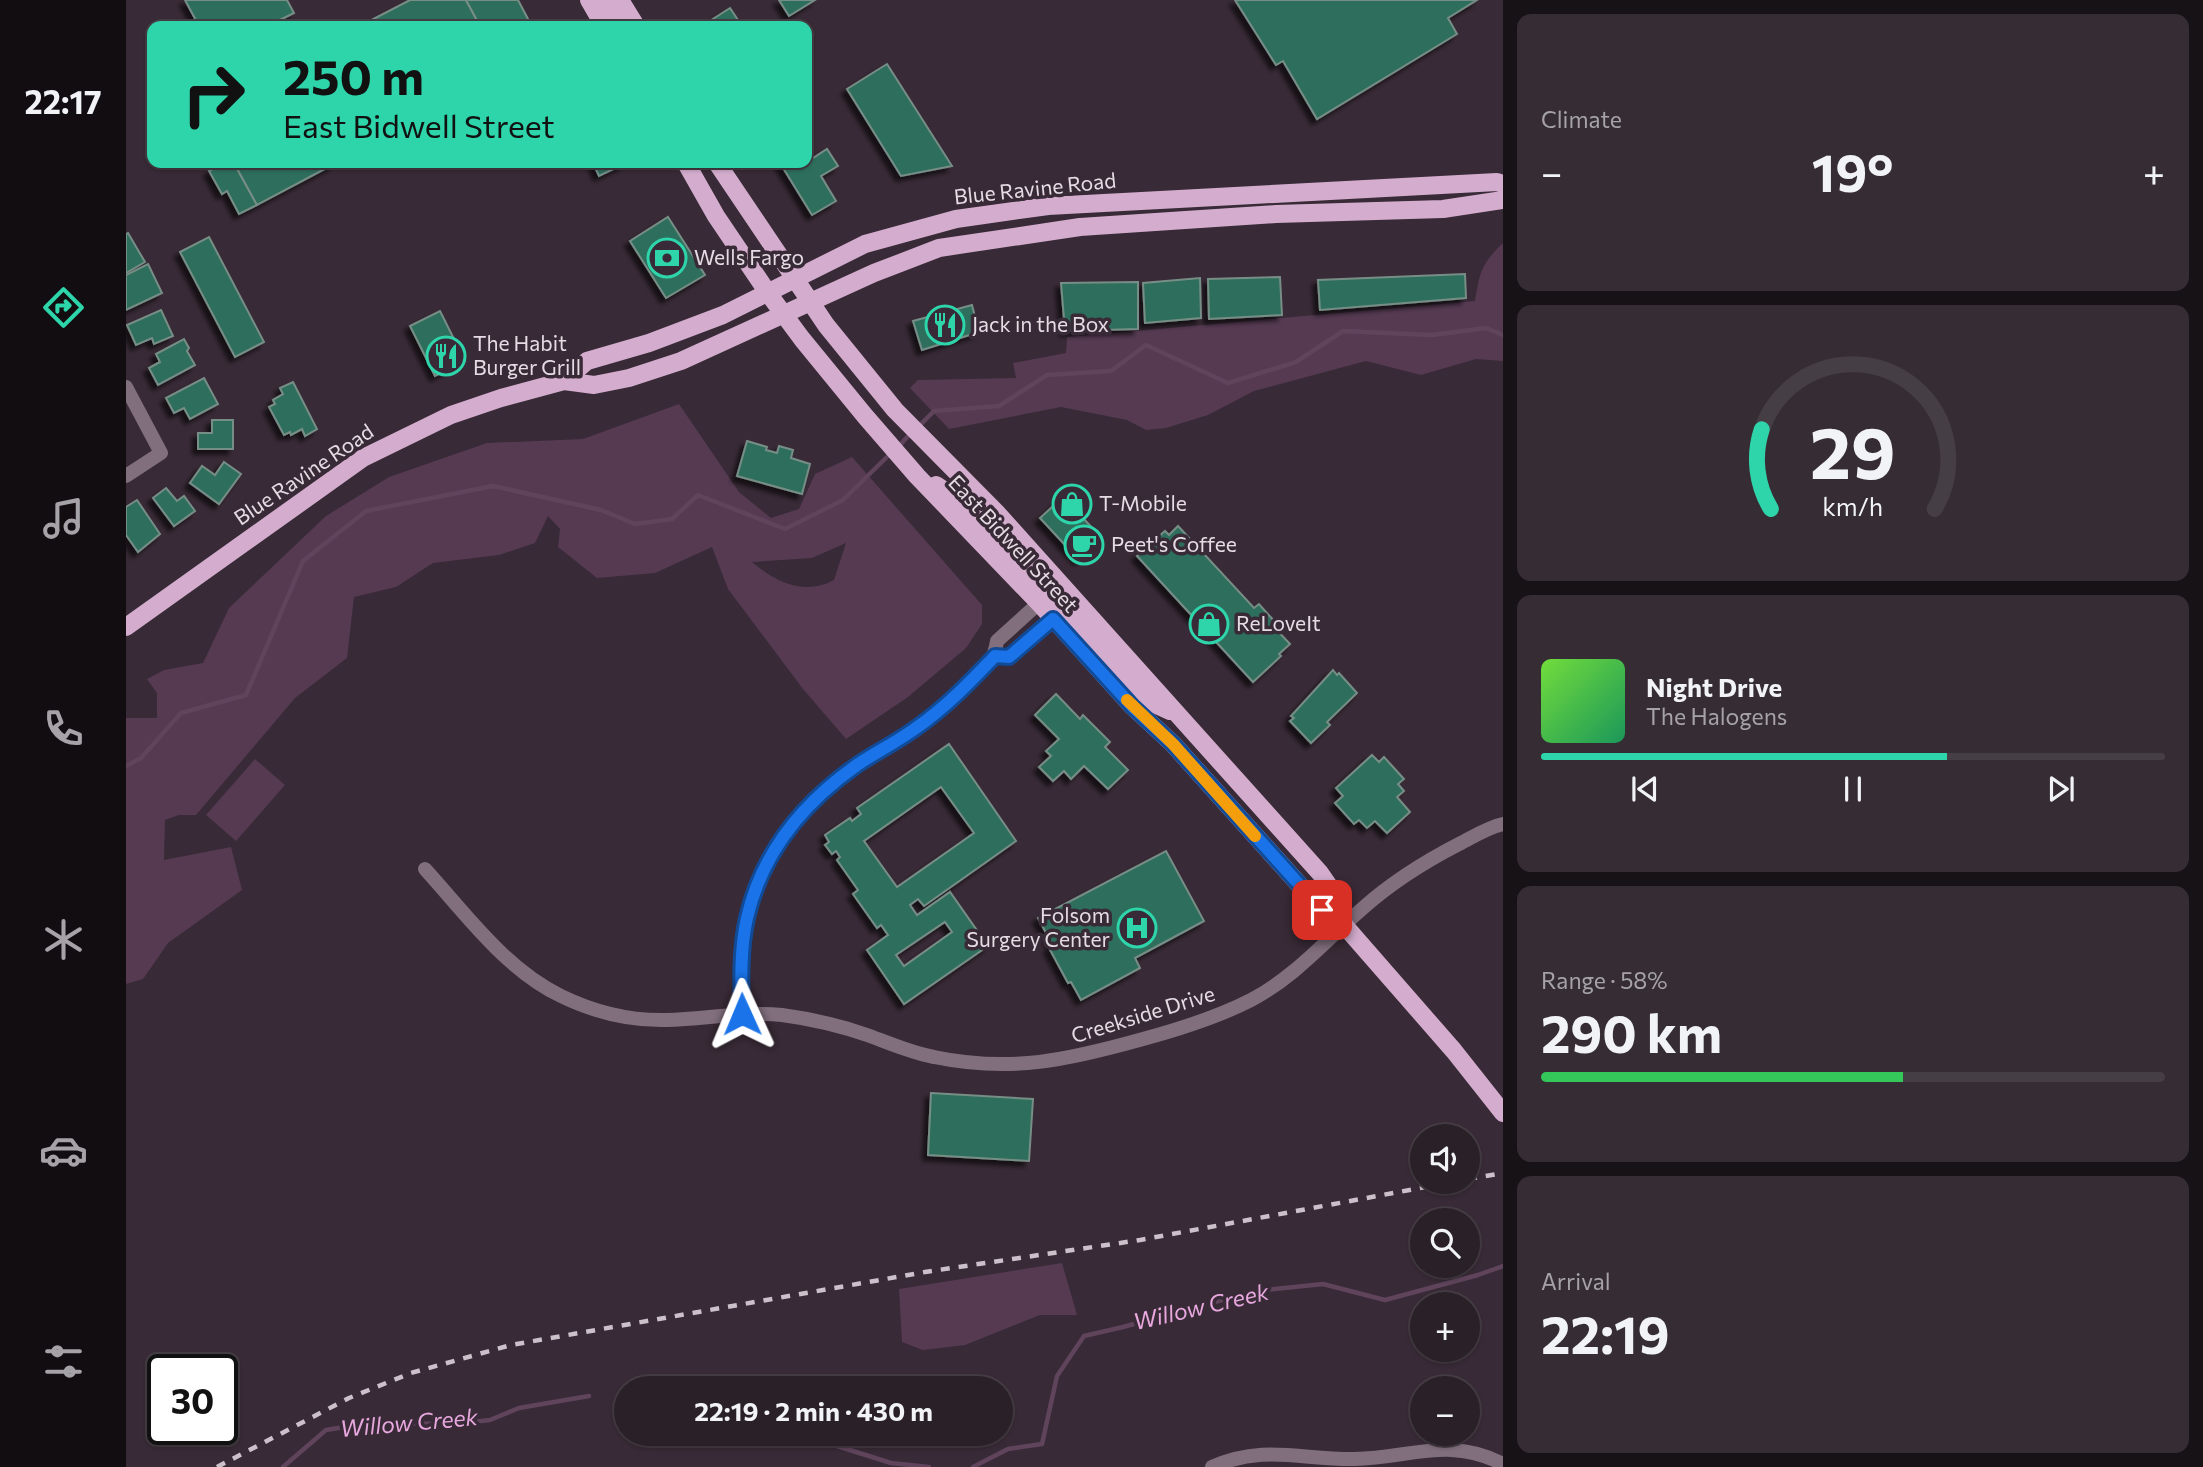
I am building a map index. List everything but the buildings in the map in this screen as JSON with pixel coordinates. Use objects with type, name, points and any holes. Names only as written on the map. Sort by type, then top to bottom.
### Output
[{"type":"main road","points":[[589,0],[601,21]]},
{"type":"main road","points":[[603,0],[618,21]]},
{"type":"main road","points":[[620,0],[633,21]]},
{"type":"main road","name":"East Bidwell Street","points":[[689,168],[716,216],[768,293],[871,423],[1132,706],[1173,744],[1322,910],[1344,925],[1446,1042],[1503,1113]]},
{"type":"main road","name":"East Bidwell Street","points":[[720,168],[826,325],[895,410],[996,512],[1320,873],[1338,900],[1344,925]]},
{"type":"main road","points":[[1367,212],[1389,200],[1452,195],[1457,184]]},
{"type":"main road","name":"Blue Ravine Road","points":[[564,381],[587,361],[678,333],[768,293],[865,244],[956,219],[1048,206],[1457,184],[1503,184]]},
{"type":"main road","name":"Blue Ravine Road","points":[[126,627],[363,458],[451,415],[564,381],[594,385],[629,378],[681,361],[785,316],[874,273],[939,248],[1080,227],[1276,214],[1443,209],[1503,200]]},
{"type":"main road","points":[[1041,233],[1044,225],[1060,215],[1094,213],[1109,203]]},
{"type":"main road","points":[[912,470],[973,510],[1051,593],[1066,591]]},
{"type":"main road","points":[[1039,603],[1071,619],[1144,699],[1179,715]]},
{"type":"street","points":[[126,387],[161,453],[126,477]]},
{"type":"street","points":[[742,1014],[741,970],[746,919],[752,896],[778,842],[792,822],[817,797],[858,764],[941,710],[995,656],[997,641],[1039,603]]},
{"type":"street","points":[[995,656],[1009,657],[1053,619]]},
{"type":"street","name":"Creekside Drive","points":[[425,869],[502,954],[520,970],[561,996],[594,1010],[641,1019],[665,1020],[742,1014],[779,1015],[824,1022],[911,1051],[967,1063],[1024,1065],[1058,1061],[1191,1026],[1254,999],[1316,954],[1375,898],[1429,861],[1503,824]]},
{"type":"street","points":[[1212,1467],[1245,1456],[1270,1453],[1366,1463],[1439,1449],[1480,1455],[1503,1464]]},
{"type":"shaded area","points":[[1503,243],[1503,361],[1476,359],[1421,375],[1366,361],[1254,391],[1208,415],[1166,428],[1146,430],[1127,420],[1061,407],[949,429],[910,388],[918,380],[1016,378],[1013,363],[1066,353],[1067,337],[1475,301],[1483,269]]},
{"type":"shaded area","points":[[679,404],[739,492],[771,518],[799,509],[815,474],[852,457],[982,605],[982,624],[966,648],[908,697],[846,739],[803,689],[728,589],[712,547],[655,573],[597,578],[558,547],[560,529],[548,516],[535,543],[499,555],[433,563],[396,587],[354,597],[347,658],[295,698],[196,815],[179,815],[165,820],[164,860],[231,847],[242,890],[168,943],[143,979],[126,984],[126,718],[157,718],[157,693],[147,679],[164,670],[203,663],[229,608],[326,516],[389,477],[487,443],[583,439]],"holes":[[[846,543],[834,580],[823,585],[801,587],[770,576],[752,562],[812,558]]]},
{"type":"shaded area","points":[[255,759],[285,785],[236,841],[206,815]]},
{"type":"shaded area","points":[[1062,1263],[1077,1315],[1040,1315],[965,1345],[923,1350],[902,1342],[899,1289]]},
{"type":"waterway","points":[[918,427],[934,411],[999,406],[1047,375],[1111,371],[1146,345],[1228,383],[1296,362],[1343,331],[1432,335],[1486,328],[1503,335]]},
{"type":"waterway","points":[[898,447],[911,433]]},
{"type":"waterway","points":[[126,766],[141,758],[181,713],[246,695],[303,561],[366,511],[493,486],[601,510],[635,524],[672,519],[698,495],[785,529],[843,500],[891,453]]},
{"type":"waterway","name":"Willow Creek","points":[[973,1467],[1008,1449],[1042,1444],[1057,1376],[1084,1336],[1255,1291],[1323,1284],[1385,1300],[1503,1266]]},
{"type":"waterway","name":"Willow Creek","points":[[283,1467],[326,1430],[368,1423],[454,1424],[490,1420],[519,1408],[589,1396]]},
{"type":"waterway","name":"Willow Creek","points":[[837,1446],[891,1463],[929,1467]]},
{"type":"railway","points":[[1480,1177],[1503,1173]]},
{"type":"railway","points":[[217,1467],[349,1398],[411,1373],[511,1345],[925,1272],[1140,1240],[1410,1190]]},
{"type":"slow traffic","points":[[1127,700],[1173,744],[1255,836]]},
{"type":"place","name":"Wells Fargo","points":[[667,258]]},
{"type":"place","name":"Jack in the Box","points":[[945,325]]},
{"type":"place","name":"The Habit Burger Grill","points":[[446,356]]},
{"type":"place","name":"T-Mobile","points":[[1072,504]]},
{"type":"place","name":"Peet's Coffee","points":[[1084,545]]},
{"type":"place","name":"ReLoveIt","points":[[1209,624]]},
{"type":"place","name":"Folsom Surgery Center","points":[[1137,928]]},
{"type":"route","points":[[742,1014],[741,970],[746,919],[766,863],[792,822],[817,797],[858,764],[941,710],[995,656],[1009,657],[1053,619],[1132,706],[1173,744],[1322,910]]}]
